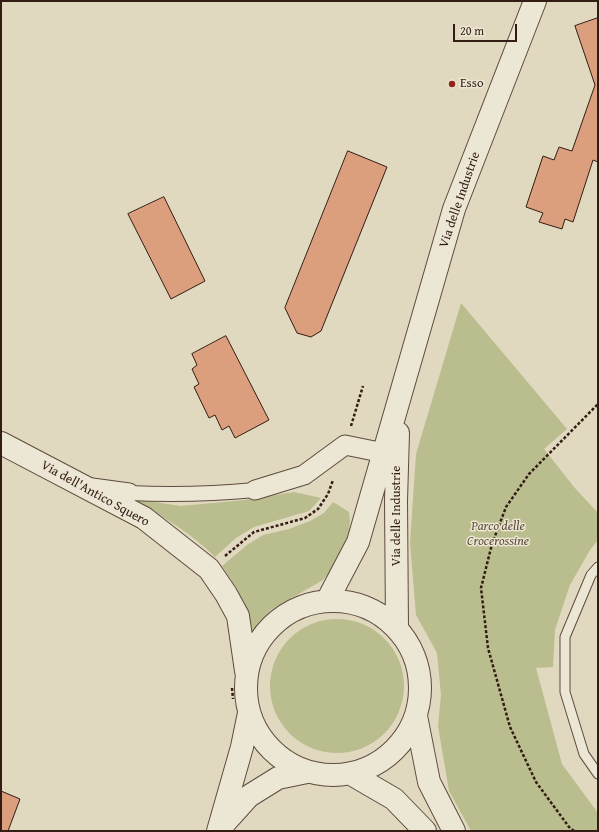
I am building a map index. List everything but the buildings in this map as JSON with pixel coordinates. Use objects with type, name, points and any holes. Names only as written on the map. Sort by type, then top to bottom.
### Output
[{"type":"street","name":"Via delle Industrie","points":[[327,601],[358,542],[454,209],[534,1]]},
{"type":"street","name":"Via delle Industrie","points":[[397,628],[396,501],[398,404]]},
{"type":"street","name":"Via dell'Antico Squero","points":[[1,443],[144,518],[209,569],[226,594],[238,616],[239,679]]},
{"type":"street","points":[[86,488],[129,493],[166,495],[196,495],[255,490],[304,475],[345,445],[384,453],[397,474]]},
{"type":"street","points":[[218,831],[242,747],[241,707],[246,694],[239,679],[256,646],[274,624],[298,608],[327,601],[353,603],[377,612],[397,628],[411,647],[419,669],[421,693],[416,716],[402,743],[379,763],[351,774],[328,775],[307,772],[281,759],[262,739],[241,707]]},
{"type":"street","points":[[416,716],[429,782],[454,831]]},
{"type":"street","points":[[218,831],[249,796],[278,778],[307,772]]},
{"type":"street","points":[[351,774],[394,799],[425,831]]},
{"type":"lane","points":[[598,567],[591,574],[565,637],[565,692],[584,754],[598,774]]},
{"type":"path","points":[[574,831],[569,827],[536,782],[510,727],[488,648],[481,588],[492,544],[506,507],[529,474],[598,404]]},
{"type":"path","points":[[209,569],[254,532],[305,518],[318,509],[328,494]]},
{"type":"path","points":[[239,679],[241,707]]},
{"type":"green space","name":"Parco delle Crocerossine","points":[[461,303],[567,429],[544,449],[574,487],[598,513],[598,540],[590,550],[570,585],[555,630],[553,667],[536,668],[562,764],[598,813],[598,831],[471,831],[449,791],[438,726],[441,695],[437,653],[416,615],[410,543],[416,454]]},
{"type":"green space","points":[[294,492],[321,498],[309,511],[254,527],[236,538],[215,557],[186,533],[134,499],[181,506],[244,500]]},
{"type":"green space","points":[[333,502],[349,512],[350,521],[348,539],[341,558],[323,580],[271,610],[253,631],[237,589],[222,566],[247,545],[263,535],[289,529],[310,521],[324,513]]},
{"type":"green space","points":[[330,619],[344,619],[363,624],[385,638],[399,660],[403,673],[403,699],[399,712],[385,734],[363,748],[344,753],[330,753],[311,748],[289,734],[275,712],[270,693],[270,679],[275,660],[289,638],[311,624]]},
{"type":"place","name":"Esso","points":[[452,84]]}]
